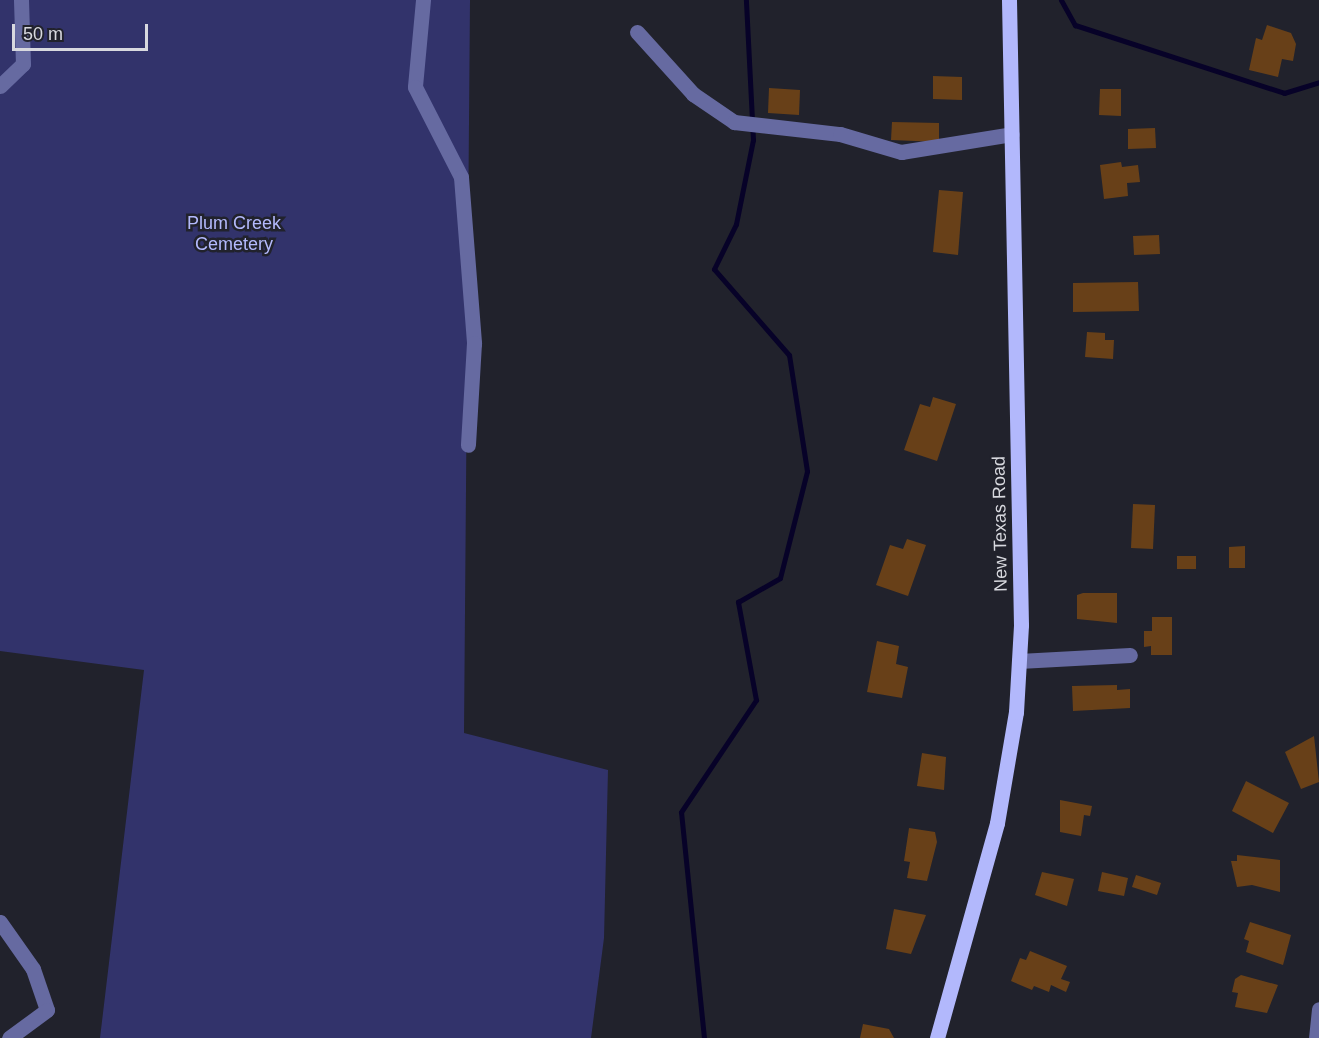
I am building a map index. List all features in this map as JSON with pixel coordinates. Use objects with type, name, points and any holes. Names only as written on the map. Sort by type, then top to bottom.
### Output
[{"type":"main road","name":"New Texas Road","points":[[938,1038],[997,823],[1016,712],[1019,661],[1009,0]]},
{"type":"street","points":[[0,86],[23,64],[21,0]]},
{"type":"street","points":[[423,0],[415,87],[460,177],[474,343],[468,445]]},
{"type":"street","points":[[637,32],[693,94],[734,122],[840,134],[901,152],[1012,134]]},
{"type":"street","points":[[1019,661],[1130,655]]},
{"type":"street","points":[[0,922],[33,969],[47,1010],[8,1038],[0,1037]]},
{"type":"street","points":[[1316,1038],[1319,1009]]},
{"type":"green space","name":"Plum Creek Cemetery","points":[[0,0],[470,0],[464,733],[608,770],[604,938],[591,1038],[100,1038],[144,670],[0,651]]},
{"type":"building","points":[[1267,25],[1291,33],[1296,44],[1293,61],[1282,59],[1278,77],[1249,70],[1256,38],[1262,40]]},
{"type":"building","points":[[933,76],[962,77],[962,100],[933,99]]},
{"type":"building","points":[[769,88],[800,90],[799,115],[768,113]]},
{"type":"building","points":[[1100,89],[1121,89],[1121,116],[1099,115]]},
{"type":"building","points":[[892,122],[939,123],[939,142],[891,140]]},
{"type":"building","points":[[1155,128],[1156,148],[1128,149],[1128,129]]},
{"type":"building","points":[[1121,162],[1122,167],[1138,165],[1140,182],[1127,183],[1128,196],[1104,199],[1100,165]]},
{"type":"building","points":[[939,190],[963,192],[958,255],[933,252]]},
{"type":"building","points":[[1159,235],[1160,254],[1134,255],[1133,236]]},
{"type":"building","points":[[1138,282],[1139,311],[1073,312],[1073,283]]},
{"type":"building","points":[[1087,332],[1105,333],[1105,340],[1114,340],[1113,359],[1085,357]]},
{"type":"building","points":[[933,397],[956,404],[937,461],[904,450],[920,404],[930,407]]},
{"type":"building","points":[[1133,504],[1155,505],[1153,549],[1131,548]]},
{"type":"building","points":[[907,539],[926,545],[908,596],[876,585],[890,545],[903,549]]},
{"type":"building","points":[[1245,546],[1245,568],[1229,568],[1229,547]]},
{"type":"building","points":[[1177,556],[1196,556],[1196,569],[1177,569]]},
{"type":"building","points":[[1117,593],[1117,623],[1077,619],[1077,595]]},
{"type":"building","points":[[1152,617],[1172,617],[1172,655],[1151,655],[1151,646],[1144,647],[1144,631],[1152,631]]},
{"type":"building","points":[[877,641],[899,646],[896,664],[908,667],[902,698],[867,692]]},
{"type":"building","points":[[1117,685],[1117,690],[1130,689],[1130,708],[1073,711],[1072,686]]},
{"type":"building","points":[[1314,736],[1319,782],[1301,789],[1285,752]]},
{"type":"building","points":[[922,753],[946,757],[944,790],[917,786]]},
{"type":"building","points":[[1246,781],[1289,803],[1273,833],[1232,811]]},
{"type":"building","points":[[1060,800],[1092,806],[1090,816],[1084,815],[1081,836],[1060,832]]},
{"type":"building","points":[[909,828],[935,832],[937,842],[927,881],[907,878],[910,862],[904,861]]},
{"type":"building","points":[[1237,855],[1280,860],[1280,892],[1252,885],[1237,887],[1231,861],[1237,861]]},
{"type":"building","points":[[1042,872],[1074,879],[1067,906],[1035,895]]},
{"type":"building","points":[[1102,872],[1128,878],[1124,896],[1098,891]]},
{"type":"building","points":[[1136,875],[1161,883],[1157,895],[1132,887]]},
{"type":"building","points":[[894,909],[926,915],[911,954],[886,949]]},
{"type":"building","points":[[1250,922],[1291,935],[1283,965],[1246,952],[1249,941],[1244,939]]},
{"type":"building","points":[[1030,951],[1067,966],[1061,979],[1070,982],[1066,992],[1051,985],[1049,992],[1034,986],[1032,990],[1011,981],[1020,958],[1026,960]]},
{"type":"building","points":[[1241,975],[1278,985],[1267,1013],[1235,1007],[1238,993],[1232,992],[1235,979]]},
{"type":"building","points":[[863,1024],[889,1029],[894,1038],[860,1038]]},
{"type":"waterway","points":[[704,1038],[681,812],[756,700],[738,602],[780,578],[807,471],[789,355],[714,269],[736,224],[753,140],[746,0]]},
{"type":"waterway","points":[[1061,0],[1075,25],[1284,93],[1319,82]]}]
